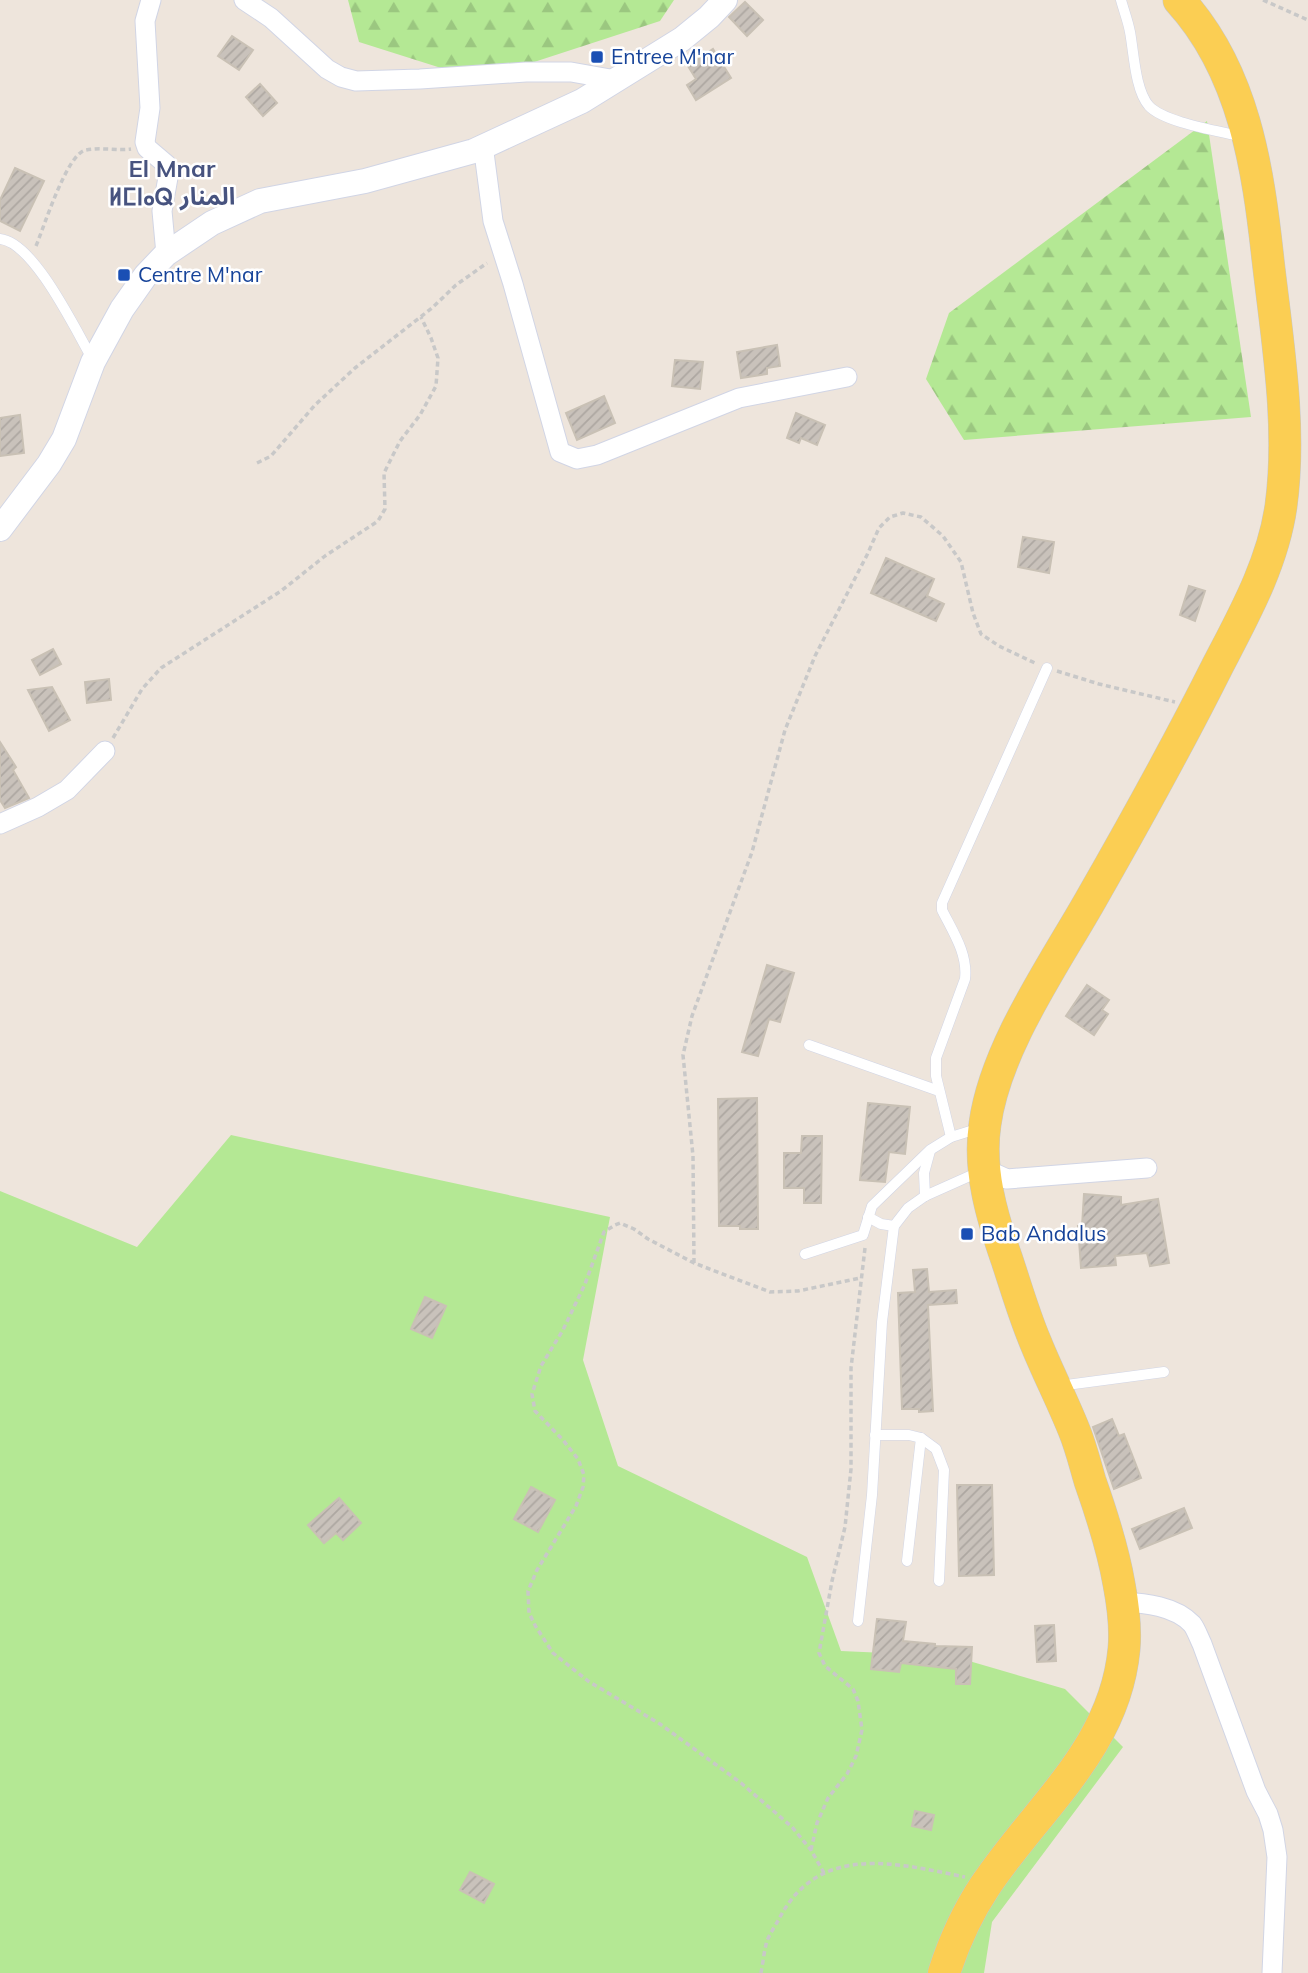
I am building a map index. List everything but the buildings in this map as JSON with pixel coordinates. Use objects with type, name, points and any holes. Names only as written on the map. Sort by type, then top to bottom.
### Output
[{"type":"main road","points":[[944,1973],[964,1922],[987,1882],[1073,1774],[1090,1748],[1109,1711],[1119,1682],[1124,1646],[1122,1602],[1105,1523],[1075,1433],[1034,1340],[991,1213],[985,1169],[984,1126],[1007,1051],[1197,707],[1253,598],[1271,551],[1281,506],[1283,412],[1261,196],[1249,138],[1226,70],[1179,0]]},
{"type":"street","points":[[151,0],[145,21],[150,108],[145,142],[147,148],[167,165],[169,172],[162,211],[166,254]]},
{"type":"street","points":[[244,0],[271,18],[327,69],[356,81],[526,72],[571,72],[616,80]]},
{"type":"street","points":[[0,528],[50,464],[64,439],[93,362],[122,309],[146,275],[166,254],[212,223],[260,201],[365,181],[474,150],[515,132],[582,101],[682,39],[725,0]]},
{"type":"street","points":[[483,145],[493,221],[560,452],[577,458],[597,455],[739,398],[847,377]]},
{"type":"street","points":[[0,824],[68,790],[105,751]]},
{"type":"street","points":[[985,1169],[1007,1179],[1147,1168]]},
{"type":"street","points":[[1122,1602],[1142,1603],[1177,1614],[1192,1624],[1202,1644],[1273,1830],[1277,1857],[1272,1973]]},
{"type":"lane","points":[[1121,0],[1141,92],[1149,106],[1161,115],[1176,120],[1249,138]]},
{"type":"lane","points":[[0,239],[16,244],[35,264],[93,362]]},
{"type":"lane","points":[[951,1137],[936,1076],[936,1058],[965,979],[966,968],[964,957],[942,910],[942,903],[1047,668]]},
{"type":"lane","points":[[809,1045],[939,1091]]},
{"type":"lane","points":[[805,1254],[863,1235],[873,1206],[930,1150],[951,1137],[984,1126]]},
{"type":"lane","points":[[925,1196],[924,1172],[930,1150]]},
{"type":"lane","points":[[858,1621],[872,1495],[882,1322],[894,1226],[908,1208],[925,1196],[985,1169]]},
{"type":"lane","points":[[868,1217],[881,1224],[894,1226]]},
{"type":"lane","points":[[1055,1386],[1164,1372]]},
{"type":"lane","points":[[875,1435],[909,1435],[921,1438],[936,1449],[944,1470],[939,1581]]},
{"type":"lane","points":[[906,1561],[921,1438]]},
{"type":"path","points":[[1263,0],[1308,20]]},
{"type":"path","points":[[30,259],[61,183],[77,155],[85,150],[147,148]]},
{"type":"path","points":[[257,463],[271,456],[315,405],[355,368],[421,317],[456,285],[503,252]]},
{"type":"path","points":[[105,751],[142,689],[161,668],[281,591],[325,556],[378,521],[385,509],[384,473],[400,441],[420,415],[436,386],[438,358],[421,317]]},
{"type":"path","points":[[694,1263],[693,1156],[683,1055],[692,1016],[752,852],[785,730],[815,656],[879,528],[890,517],[903,513],[921,517],[943,536],[961,562],[981,634],[999,646],[1047,668],[1100,684],[1197,707]]},
{"type":"path","points":[[824,1873],[811,1850],[792,1827],[731,1776],[660,1724],[588,1681],[553,1653],[529,1613],[528,1591],[537,1570],[576,1506],[584,1475],[578,1459],[535,1411],[531,1394],[541,1366],[563,1330],[585,1284],[604,1232],[620,1223],[634,1228],[648,1239],[694,1263],[770,1292],[798,1291],[860,1278]]},
{"type":"path","points":[[811,1850],[817,1823],[828,1798],[848,1774],[856,1756],[862,1730],[858,1701],[853,1689],[825,1666],[819,1653],[845,1527],[851,1469],[851,1368],[865,1251],[863,1235]]},
{"type":"path","points":[[761,1973],[768,1940],[789,1901],[807,1882],[835,1868],[868,1863],[916,1867],[987,1882]]},
{"type":"green space","points":[[348,0],[674,0],[660,21],[479,80],[359,42]]},
{"type":"green space","points":[[1207,121],[1251,417],[964,440],[926,379],[949,313]]},
{"type":"green space","points":[[231,1135],[610,1217],[583,1360],[618,1466],[807,1557],[841,1651],[952,1656],[1065,1689],[1123,1747],[992,1922],[984,1973],[0,1973],[0,1191],[137,1247]]},
{"type":"place","name":"Entree M'nar","points":[[597,57]]},
{"type":"place","name":"Centre M'nar","points":[[124,275]]},
{"type":"place","name":"Bab Andalus","points":[[967,1234]]},
{"type":"district","name":"El Mnar ⵍⵎⵏⴰⵕ المنار","points":[[172,183]]}]
